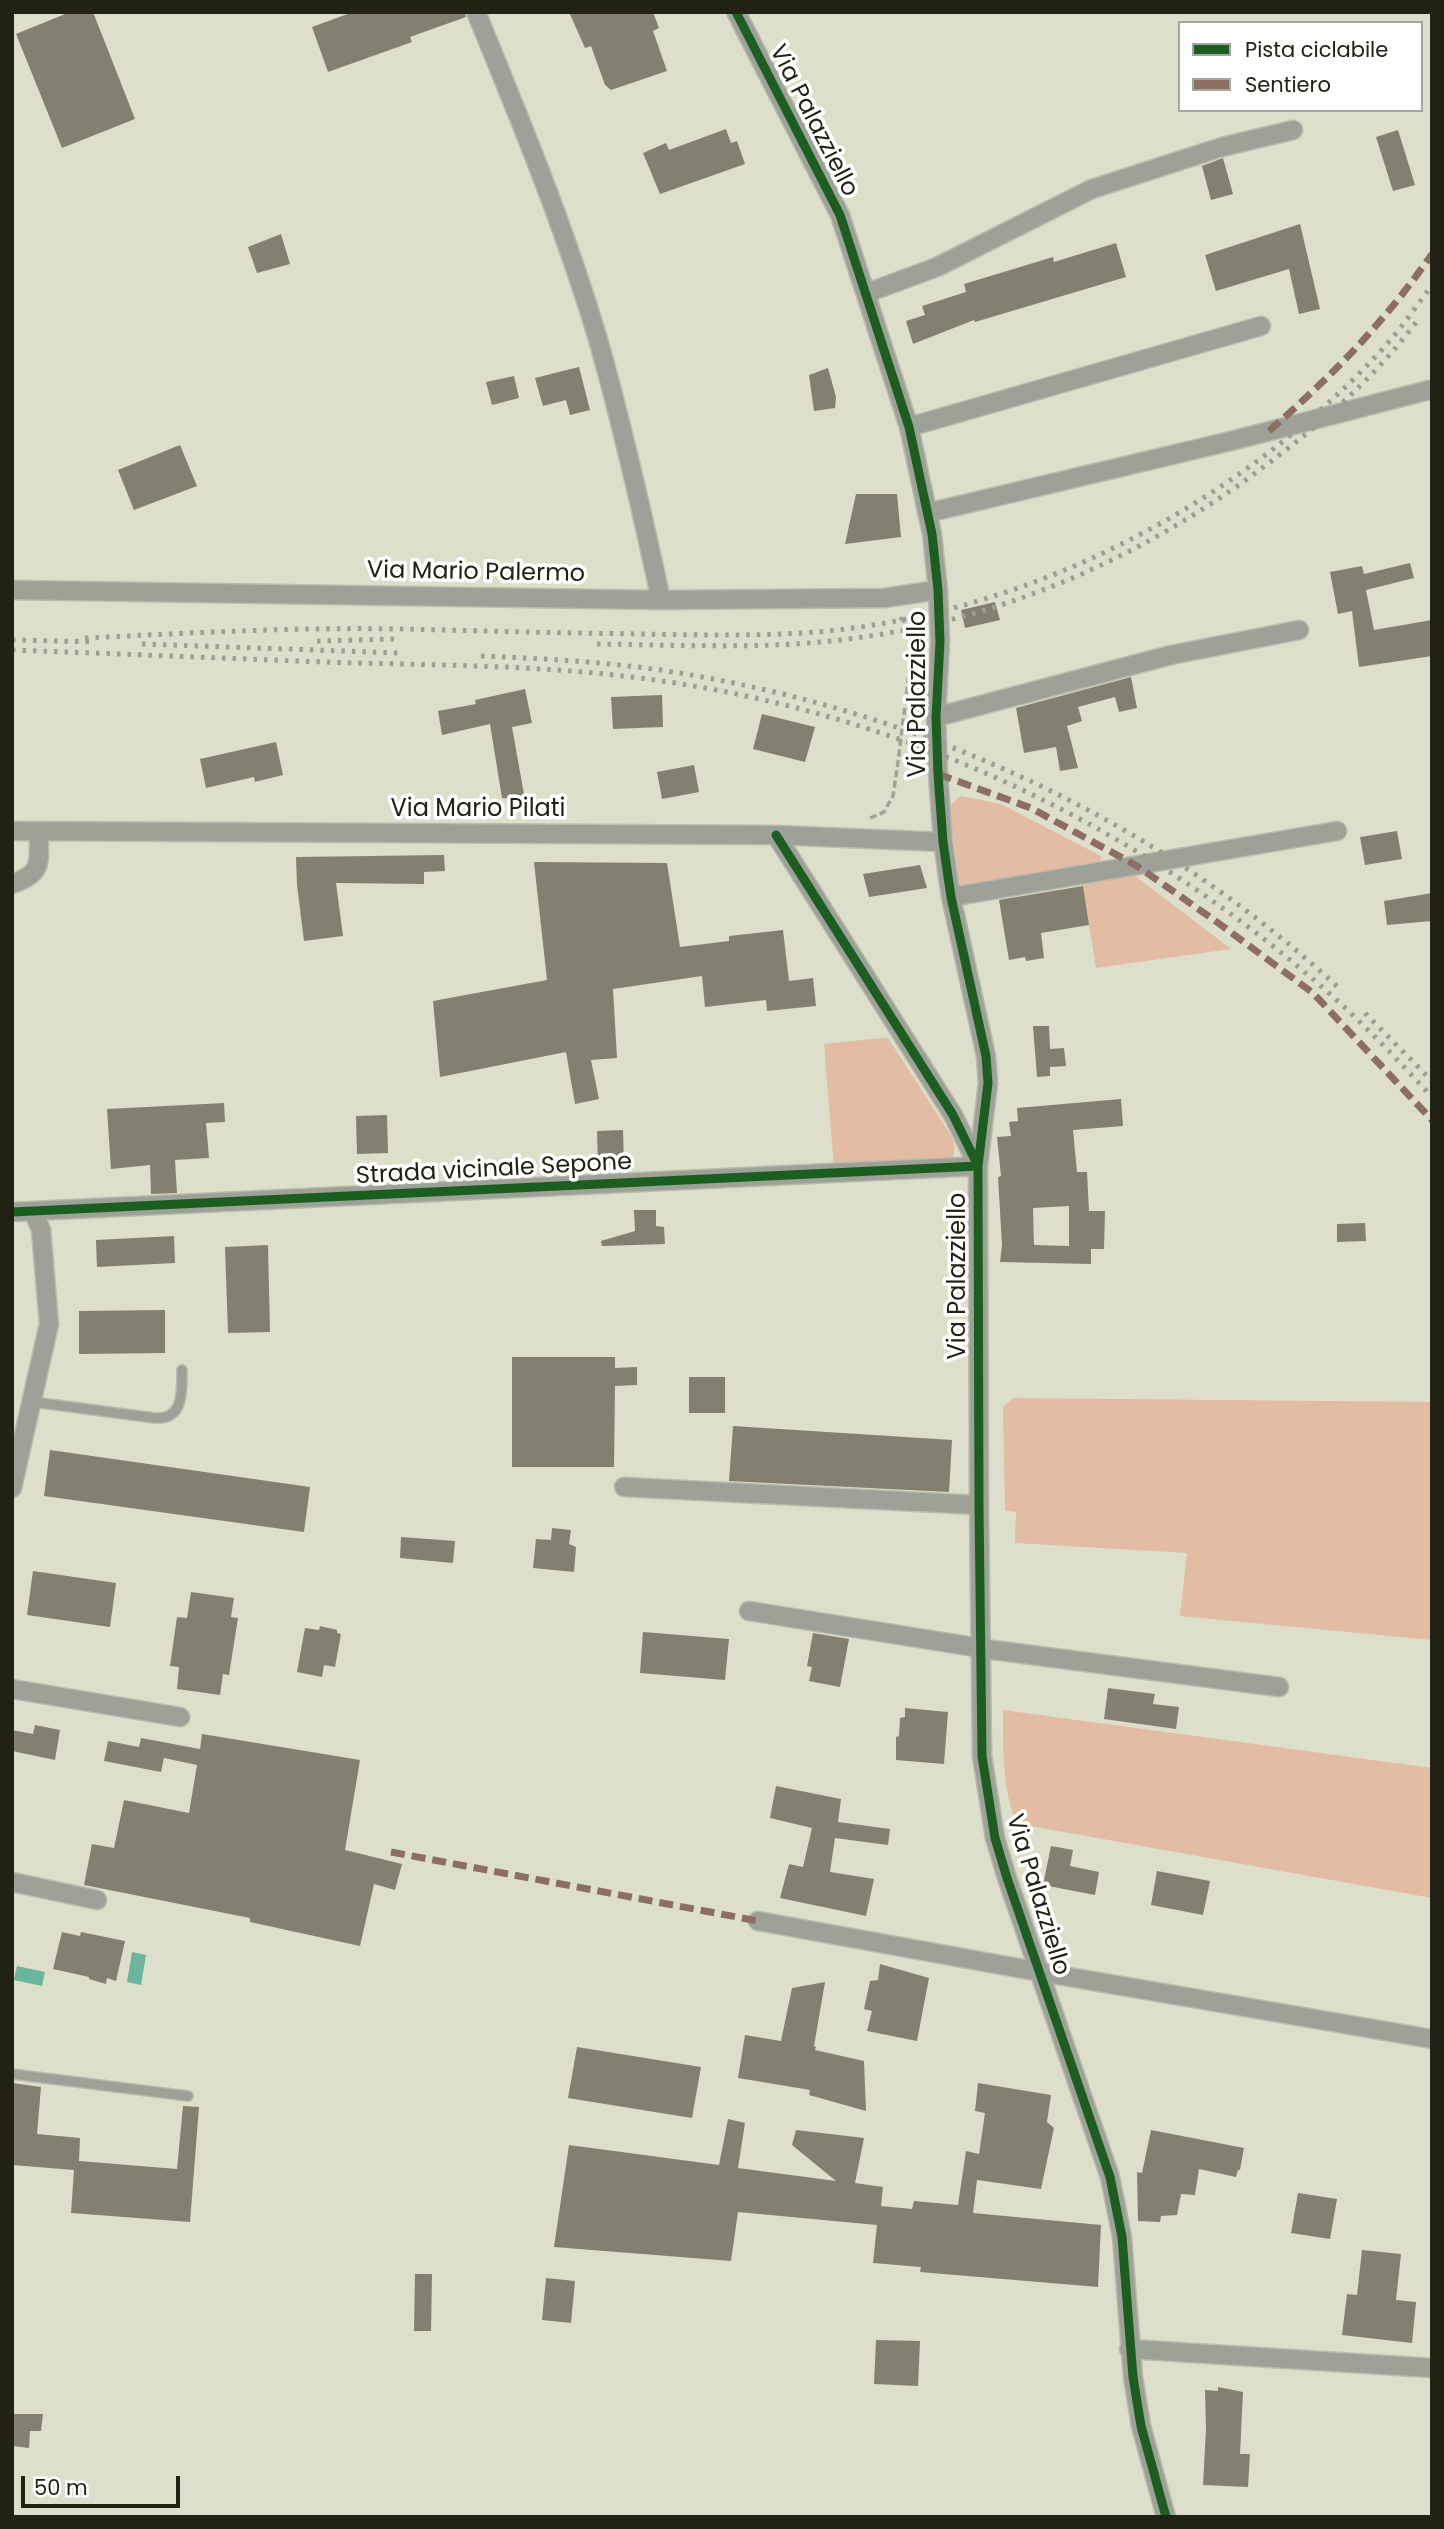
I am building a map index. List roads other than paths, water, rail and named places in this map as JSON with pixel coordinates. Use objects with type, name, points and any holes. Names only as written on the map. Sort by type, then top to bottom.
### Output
[{"type":"street","points":[[476,12],[532,149],[597,336],[641,506],[661,600]]},
{"type":"street","name":"Via Palazziello","points":[[736,12],[840,215],[909,427],[927,513],[938,590],[940,642],[936,717],[937,774],[943,842],[951,897],[986,1056],[988,1083],[978,1166],[982,1756],[991,1814],[1007,1878],[1110,2177],[1122,2237],[1129,2349],[1141,2426],[1166,2517]]},
{"type":"street","points":[[867,293],[937,267],[1092,189],[1222,147],[1293,130]]},
{"type":"street","points":[[909,427],[1261,326]]},
{"type":"street","points":[[927,513],[1235,440],[1429,390]]},
{"type":"street","name":"Via Mario Palermo","points":[[12,590],[661,600],[884,598],[938,590]]},
{"type":"street","points":[[936,717],[1171,655],[1299,631]]},
{"type":"street","name":"Via Mario Pilati","points":[[12,831],[776,835],[943,842]]},
{"type":"street","points":[[12,884],[31,877],[37,870],[39,831]]},
{"type":"street","points":[[951,897],[1338,831]]},
{"type":"street","points":[[776,835],[953,1115],[978,1166]]},
{"type":"street","name":"Strada vicinale Sepone","points":[[12,1212],[978,1166]]},
{"type":"street","points":[[12,1488],[49,1324],[41,1230],[33,1211]]},
{"type":"street","points":[[624,1487],[979,1505]]},
{"type":"street","points":[[750,1611],[982,1648],[1279,1687]]},
{"type":"street","points":[[12,1689],[180,1717]]},
{"type":"street","points":[[12,1882],[97,1900]]},
{"type":"street","points":[[758,1921],[1432,2039]]},
{"type":"street","points":[[1129,2349],[1432,2368]]},
{"type":"lane","points":[[33,1402],[155,1418],[167,1417],[176,1411],[181,1402],[183,1370]]},
{"type":"lane","points":[[12,2074],[188,2096]]},
{"type":"water","points":[[132,1952],[146,1955],[141,1985],[127,1982]]},
{"type":"water","points":[[17,1966],[45,1972],[42,1986],[14,1980]]},
{"type":"railway","points":[[85,638],[361,629],[682,635],[783,634],[883,623],[963,605],[1040,580],[1116,547],[1188,507],[1257,461],[1320,410],[1378,354],[1432,285]]},
{"type":"railway","points":[[597,644],[726,646],[824,642],[913,628],[1025,597],[1131,550],[1182,522],[1231,490],[1298,441],[1335,409],[1387,358],[1418,320]]},
{"type":"railway","points":[[317,641],[394,639]]},
{"type":"railway","points":[[12,640],[96,642]]},
{"type":"railway","points":[[142,644],[400,653]]},
{"type":"railway","points":[[12,650],[569,671],[640,678],[734,694],[827,716],[917,746],[1004,782],[1089,824],[1170,872],[1248,927],[1322,987],[1351,1013],[1432,1097]]},
{"type":"railway","points":[[481,656],[620,665],[702,677],[790,696],[877,721],[962,751],[1044,788],[1124,830],[1201,878],[1274,932],[1342,991]]},
{"type":"railway","points":[[1365,1013],[1432,1081]]}]
